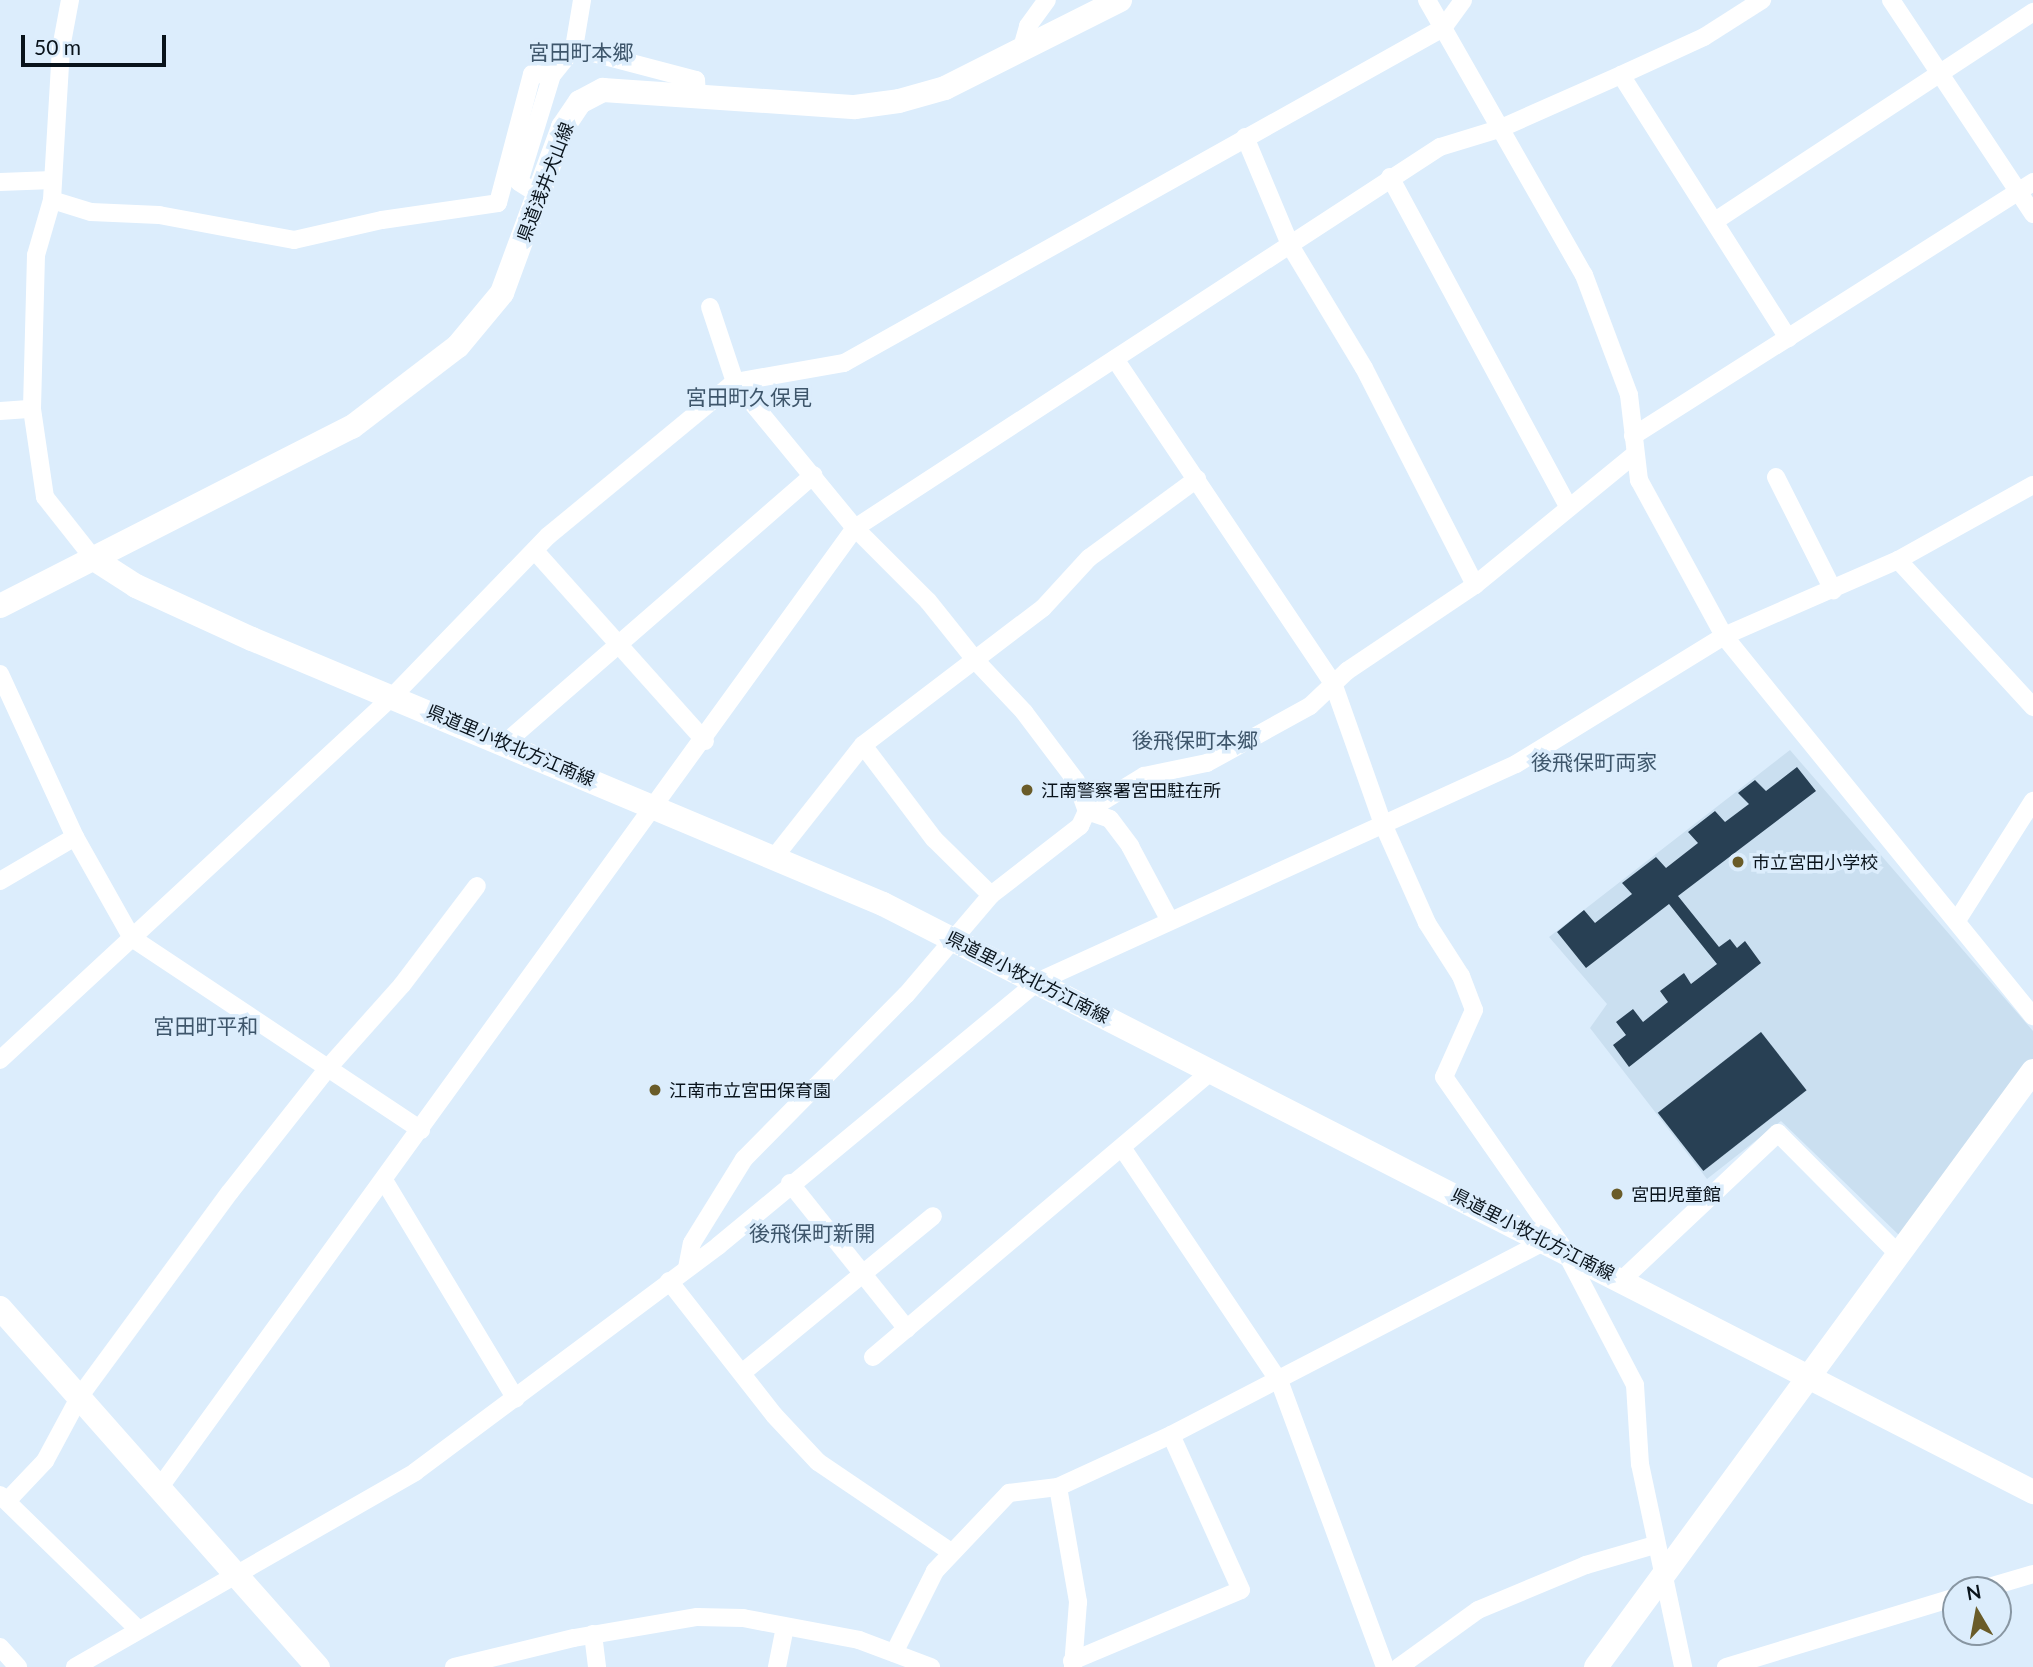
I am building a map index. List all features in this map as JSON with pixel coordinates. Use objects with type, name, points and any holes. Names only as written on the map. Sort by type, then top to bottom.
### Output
[{"type":"main road","name":"県道浅井犬山線","points":[[94,559],[352,427],[412,385],[458,346],[502,293],[563,127],[580,102],[603,90],[696,94],[855,107],[899,102],[944,88],[1119,0]]},
{"type":"main road","points":[[0,606],[94,559]]},
{"type":"main road","name":"県道里小牧北方江南線","points":[[94,559],[136,586],[505,744],[776,855],[956,939],[1623,1279],[2033,1492]]},
{"type":"main road","points":[[1596,1667],[1664,1577],[1896,1253],[2033,1072]]},
{"type":"main road","points":[[0,1308],[318,1667]]},
{"type":"street","points":[[70,0],[61,48],[52,200],[36,255],[32,409],[45,497],[66,529],[94,559]]},
{"type":"street","points":[[538,194],[519,182],[552,75],[574,48],[582,0]]},
{"type":"street","points":[[1021,51],[1028,26],[1048,0]]},
{"type":"street","points":[[1427,0],[1584,275],[1629,396],[1639,480],[1724,636],[1958,919],[2033,1016]]},
{"type":"street","points":[[0,1060],[393,696],[535,551],[735,382],[844,363],[1443,28],[1463,0]]},
{"type":"street","points":[[160,1487],[705,741],[855,528],[1291,247],[1390,177],[1440,147],[1499,129],[1621,75],[1704,37],[1762,0]]},
{"type":"street","points":[[1891,0],[1939,73],[2025,187],[2033,214]]},
{"type":"street","points":[[1715,221],[2033,12]]},
{"type":"street","points":[[574,48],[696,80],[696,94]]},
{"type":"street","points":[[52,200],[91,212],[159,215],[294,240],[382,220],[498,202],[532,74],[552,75]]},
{"type":"street","points":[[1621,75],[1788,338]]},
{"type":"street","points":[[1245,137],[1291,247],[1364,368],[1475,585]]},
{"type":"street","points":[[1390,177],[1568,506]]},
{"type":"street","points":[[0,182],[53,180]]},
{"type":"street","points":[[687,1268],[692,1243],[744,1159],[956,939],[991,895],[1080,826],[1087,811],[1144,776],[1207,763],[1310,706],[1334,683],[1475,585],[1568,506],[1634,445],[1788,338],[2025,187]]},
{"type":"street","points":[[710,307],[735,382],[855,528],[928,601],[976,661],[1032,721],[1076,781],[1087,811],[1110,820],[1130,846],[1169,919]]},
{"type":"street","points":[[1115,359],[1334,683],[1382,824],[1427,923],[1461,976],[1474,1010],[1444,1077],[1555,1245],[1635,1385],[1640,1464],[1655,1545],[1683,1667]]},
{"type":"street","points":[[0,411],[32,409]]},
{"type":"street","points":[[505,744],[813,475]]},
{"type":"street","points":[[1776,477],[1833,590]]},
{"type":"street","points":[[776,855],[863,745],[1044,608],[1089,558],[1197,479]]},
{"type":"street","points":[[75,1667],[234,1572],[415,1472],[516,1399],[687,1268],[1037,982],[1169,919],[1516,764],[1724,636],[1898,560],[2033,485]]},
{"type":"street","points":[[535,551],[705,741]]},
{"type":"street","points":[[1898,560],[2033,708]]},
{"type":"street","points":[[0,674],[75,837],[132,938],[421,1130]]},
{"type":"street","points":[[863,745],[934,839],[991,895]]},
{"type":"street","points":[[1958,919],[2033,801]]},
{"type":"street","points":[[0,881],[75,837]]},
{"type":"street","points":[[138,1629],[3,1498],[45,1461],[80,1396],[328,1068],[402,985],[477,886]]},
{"type":"street","points":[[873,1357],[1123,1149],[1211,1071]]},
{"type":"street","points":[[1623,1279],[1778,1133],[1896,1253]]},
{"type":"street","points":[[1123,1149],[1280,1383],[1385,1667]]},
{"type":"street","points":[[385,1182],[516,1399]]},
{"type":"street","points":[[790,1183],[907,1329]]},
{"type":"street","points":[[742,1373],[933,1216]]},
{"type":"street","points":[[894,1653],[914,1609],[951,1552],[1009,1493],[1058,1487],[1280,1383],[1555,1245]]},
{"type":"street","points":[[669,1281],[742,1373],[818,1462],[951,1552]]},
{"type":"street","points":[[1058,1487],[1078,1602],[1073,1664],[1241,1590],[1171,1435]]},
{"type":"street","points":[[1399,1667],[1478,1610],[1586,1565],[1655,1545]]},
{"type":"street","points":[[2012,1580],[2033,1574]]},
{"type":"street","points":[[1726,1667],[1942,1601]]},
{"type":"street","points":[[454,1667],[593,1634],[697,1617],[743,1618],[859,1640],[931,1667]]},
{"type":"street","points":[[777,1667],[785,1627]]},
{"type":"street","points":[[593,1634],[597,1667]]},
{"type":"street","points":[[0,1647],[18,1667]]},
{"type":"shaded area","points":[[1790,750],[2033,1031],[2033,1059],[1901,1237],[1781,1121],[1707,1179],[1590,1028],[1607,1004],[1549,937]]},
{"type":"building","points":[[1797,767],[1816,791],[1678,896],[1719,947],[1730,939],[1737,948],[1745,941],[1761,963],[1629,1067],[1613,1045],[1626,1035],[1616,1022],[1633,1009],[1643,1022],[1668,1002],[1660,991],[1684,973],[1691,984],[1717,964],[1669,904],[1586,968],[1557,932],[1584,910],[1595,923],[1632,894],[1622,883],[1656,857],[1666,868],[1698,843],[1688,832],[1715,811],[1725,822],[1749,804],[1738,793],[1755,780],[1766,791]]},
{"type":"building","points":[[1761,1032],[1807,1090],[1703,1171],[1658,1113]]},
{"type":"place","name":"江南警察署宮田駐在所","points":[[1027,790]]},
{"type":"place","name":"市立宮田小学校","points":[[1738,862]]},
{"type":"place","name":"江南市立宮田保育園","points":[[655,1090]]},
{"type":"place","name":"宮田児童館","points":[[1617,1194]]},
{"type":"district","name":"宮田町本郷","points":[[581,52]]},
{"type":"district","name":"宮田町久保見","points":[[749,397]]},
{"type":"district","name":"後飛保町本郷","points":[[1195,740]]},
{"type":"district","name":"後飛保町両家","points":[[1594,762]]},
{"type":"district","name":"宮田町平和","points":[[206,1026]]},
{"type":"district","name":"後飛保町新開","points":[[812,1233]]}]
